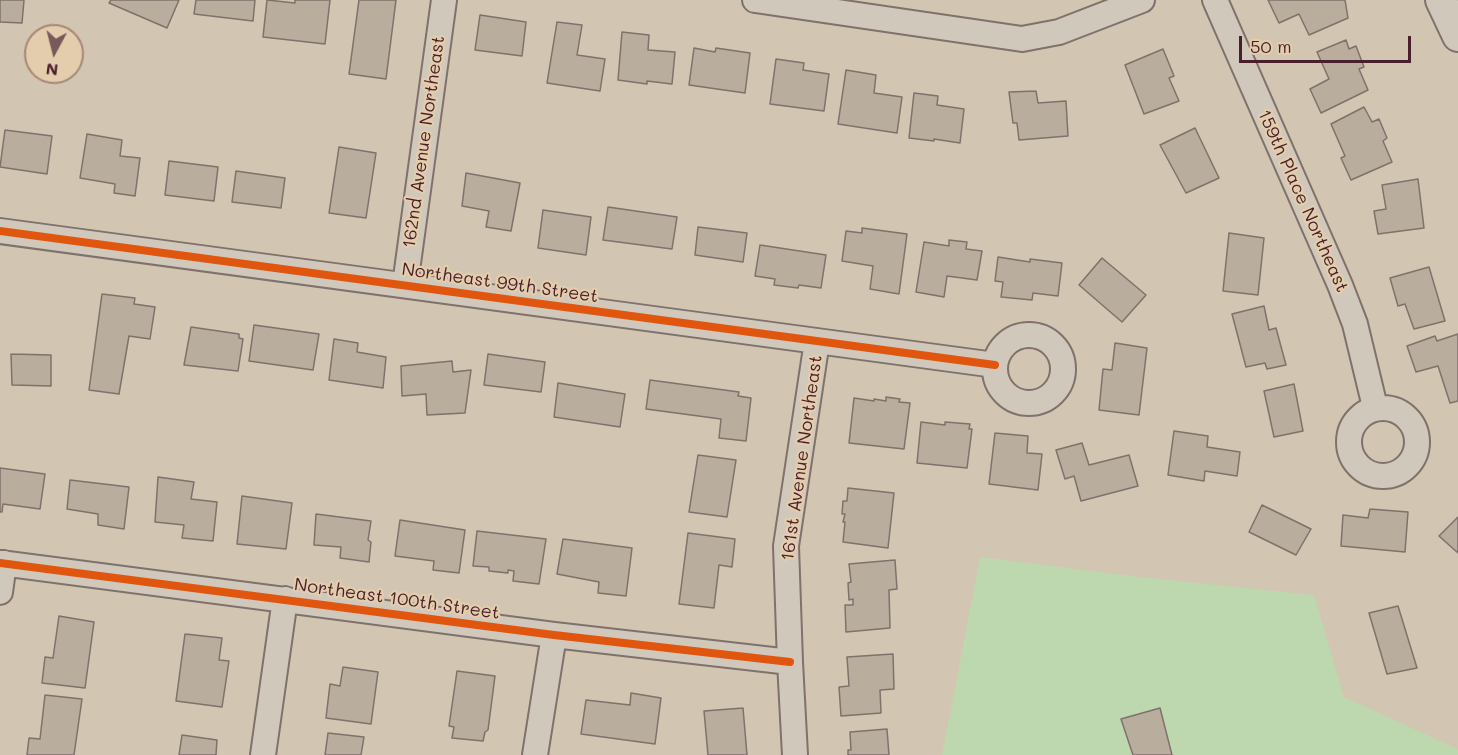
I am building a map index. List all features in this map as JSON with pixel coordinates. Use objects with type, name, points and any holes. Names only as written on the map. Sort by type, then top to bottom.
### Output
[{"type":"main road","points":[[1441,0],[1458,36]]},
{"type":"street","name":"162nd Avenue Northeast","points":[[405,285],[444,0]]},
{"type":"street","points":[[755,0],[1022,39],[1059,32],[1142,0]]},
{"type":"street","name":"159th Place Northeast","points":[[1215,0],[1340,285],[1355,324],[1375,407]]},
{"type":"street","name":"Northeast 99th Street","points":[[0,231],[995,365]]},
{"type":"street","name":"161st Avenue Northeast","points":[[795,755],[786,546],[817,341]]},
{"type":"street","points":[[0,592],[2,563]]},
{"type":"street","name":"Northeast 100th Street","points":[[2,563],[554,635],[790,662]]},
{"type":"street","points":[[263,755],[285,599]]},
{"type":"street","points":[[535,755],[554,635]]},
{"type":"green space","points":[[980,557],[1131,576],[1314,595],[1344,697],[1458,749],[1458,755],[942,755]]},
{"type":"building","points":[[0,0],[24,0],[22,23],[0,22]]},
{"type":"building","points":[[111,0],[179,0],[167,28],[109,3]]},
{"type":"building","points":[[196,0],[255,0],[253,21],[194,14]]},
{"type":"building","points":[[267,0],[295,3],[295,0],[330,0],[325,44],[263,37]]},
{"type":"building","points":[[359,0],[396,0],[386,79],[349,74]]},
{"type":"building","points":[[1268,0],[1345,0],[1348,18],[1309,35],[1299,14],[1279,23]]},
{"type":"building","points":[[480,15],[526,22],[522,56],[475,50]]},
{"type":"building","points":[[557,22],[582,25],[577,55],[605,59],[600,91],[547,83]]},
{"type":"building","points":[[622,32],[649,35],[648,50],[675,52],[672,84],[647,81],[647,84],[618,80]]},
{"type":"building","points":[[1346,40],[1349,49],[1356,46],[1364,67],[1359,69],[1368,90],[1321,113],[1310,89],[1329,79],[1317,52]]},
{"type":"building","points":[[694,48],[715,52],[716,48],[750,53],[745,93],[689,85]]},
{"type":"building","points":[[1163,49],[1174,76],[1169,78],[1179,101],[1144,114],[1125,65]]},
{"type":"building","points":[[776,59],[804,63],[803,70],[829,74],[824,111],[770,104]]},
{"type":"building","points":[[846,70],[876,75],[874,93],[902,97],[897,133],[838,124]]},
{"type":"building","points":[[1036,91],[1038,103],[1066,101],[1068,136],[1019,140],[1017,123],[1013,123],[1009,92]]},
{"type":"building","points":[[914,93],[938,96],[937,105],[964,109],[960,143],[909,138]]},
{"type":"building","points":[[1364,107],[1372,122],[1379,119],[1387,138],[1383,141],[1392,162],[1351,180],[1341,158],[1345,156],[1331,124]]},
{"type":"building","points":[[1195,128],[1219,178],[1186,193],[1160,145]]},
{"type":"building","points":[[5,130],[52,136],[47,174],[0,167]]},
{"type":"building","points":[[87,134],[122,140],[120,156],[140,158],[135,196],[114,193],[115,184],[80,178]]},
{"type":"building","points":[[339,147],[376,153],[366,218],[329,213]]},
{"type":"building","points":[[169,161],[218,167],[214,201],[165,195]]},
{"type":"building","points":[[236,171],[285,178],[281,208],[232,202]]},
{"type":"building","points":[[466,173],[520,183],[511,231],[486,227],[489,211],[462,206]]},
{"type":"building","points":[[1418,179],[1424,228],[1378,234],[1374,211],[1386,209],[1382,185]]},
{"type":"building","points":[[608,207],[677,217],[672,249],[603,240]]},
{"type":"building","points":[[543,210],[591,217],[586,255],[538,248]]},
{"type":"building","points":[[698,227],[747,233],[743,262],[695,255]]},
{"type":"building","points":[[862,228],[907,234],[899,294],[870,289],[873,266],[842,261],[846,231],[862,233]]},
{"type":"building","points":[[1229,233],[1264,238],[1258,295],[1223,291]]},
{"type":"building","points":[[949,240],[967,242],[966,249],[982,251],[977,280],[947,276],[944,297],[916,292],[924,242],[949,246]]},
{"type":"building","points":[[760,245],[826,255],[821,288],[774,285],[775,279],[755,276]]},
{"type":"building","points":[[998,257],[1030,262],[1030,259],[1062,263],[1058,296],[1033,293],[1032,300],[1001,297],[1003,282],[995,281]]},
{"type":"building","points":[[1102,258],[1146,295],[1122,322],[1079,285]]},
{"type":"building","points":[[1429,267],[1445,321],[1414,329],[1405,304],[1398,306],[1390,278]]},
{"type":"building","points":[[102,294],[135,298],[134,304],[155,307],[150,339],[129,336],[119,394],[89,390]]},
{"type":"building","points":[[1264,306],[1269,330],[1276,328],[1286,365],[1267,369],[1265,363],[1246,367],[1232,314]]},
{"type":"building","points":[[254,325],[319,334],[313,370],[249,361]]},
{"type":"building","points":[[191,327],[239,334],[239,338],[243,339],[238,371],[184,365]]},
{"type":"building","points":[[1458,334],[1458,401],[1450,403],[1438,366],[1416,372],[1407,346],[1435,336],[1437,341]]},
{"type":"building","points":[[334,339],[358,343],[357,352],[386,357],[383,388],[329,380]]},
{"type":"building","points":[[1115,343],[1147,348],[1139,415],[1099,410],[1103,369],[1112,370]]},
{"type":"building","points":[[11,354],[51,355],[51,386],[12,385]]},
{"type":"building","points":[[488,354],[545,362],[541,392],[484,385]]},
{"type":"building","points":[[452,361],[453,372],[471,370],[465,413],[427,415],[426,394],[402,396],[401,366]]},
{"type":"building","points":[[650,380],[739,392],[738,396],[751,398],[746,441],[719,438],[721,419],[646,409]]},
{"type":"building","points":[[558,383],[625,394],[620,427],[554,417]]},
{"type":"building","points":[[1294,384],[1303,431],[1274,437],[1264,391]]},
{"type":"building","points":[[886,397],[910,403],[904,449],[849,443],[854,398],[886,401]]},
{"type":"building","points":[[921,422],[945,425],[945,422],[970,424],[969,429],[972,429],[967,468],[917,463]]},
{"type":"building","points":[[1174,431],[1208,436],[1207,447],[1240,452],[1237,476],[1205,471],[1204,481],[1168,475]]},
{"type":"building","points":[[995,433],[1028,436],[1027,453],[1042,454],[1038,490],[989,484]]},
{"type":"building","points":[[1082,443],[1089,465],[1129,455],[1138,486],[1081,501],[1074,476],[1065,479],[1056,450]]},
{"type":"building","points":[[698,455],[736,460],[727,517],[689,512]]},
{"type":"building","points":[[0,468],[45,474],[40,509],[3,504],[2,512],[0,512]]},
{"type":"building","points":[[158,477],[194,482],[191,499],[217,502],[213,541],[182,538],[184,525],[155,522]]},
{"type":"building","points":[[70,480],[129,487],[124,529],[98,525],[98,514],[67,509]]},
{"type":"building","points":[[848,488],[894,493],[888,548],[843,542],[845,514],[842,514],[843,501],[847,501]]},
{"type":"building","points":[[242,496],[292,503],[286,549],[237,544]]},
{"type":"building","points":[[1262,505],[1311,529],[1296,555],[1249,532]]},
{"type":"building","points":[[1370,509],[1408,512],[1405,552],[1341,546],[1343,515],[1368,518]]},
{"type":"building","points":[[316,514],[371,521],[368,540],[371,542],[369,562],[340,558],[341,547],[314,545]]},
{"type":"building","points":[[1458,517],[1458,553],[1439,536]]},
{"type":"building","points":[[400,520],[465,530],[459,573],[433,570],[434,561],[395,556]]},
{"type":"building","points":[[477,531],[546,539],[539,584],[513,581],[514,571],[508,570],[508,573],[489,571],[489,567],[473,566]]},
{"type":"building","points":[[688,533],[735,539],[732,567],[719,565],[714,608],[679,604]]},
{"type":"building","points":[[563,539],[632,548],[626,596],[598,593],[599,582],[557,574]]},
{"type":"building","points":[[895,560],[897,589],[889,590],[890,628],[846,632],[845,605],[853,605],[853,599],[849,600],[848,583],[851,582],[849,564]]},
{"type":"building","points":[[1398,606],[1417,668],[1387,674],[1369,613]]},
{"type":"building","points":[[59,616],[94,622],[85,688],[42,683],[45,657],[53,658]]},
{"type":"building","points":[[185,634],[222,638],[219,660],[229,661],[222,707],[176,701]]},
{"type":"building","points":[[893,654],[894,689],[880,690],[881,713],[841,716],[839,687],[849,686],[847,657]]},
{"type":"building","points":[[343,667],[378,672],[371,724],[326,718],[330,684],[340,686]]},
{"type":"building","points":[[457,671],[495,676],[488,730],[485,732],[483,741],[452,738],[454,727],[449,726]]},
{"type":"building","points":[[631,693],[661,698],[655,744],[581,734],[586,700],[630,705]]},
{"type":"building","points":[[45,695],[82,699],[74,755],[27,755],[29,738],[40,739]]},
{"type":"building","points":[[743,708],[747,755],[708,755],[704,711]]},
{"type":"building","points":[[1160,708],[1172,755],[1133,755],[1121,719]]},
{"type":"building","points":[[887,729],[889,755],[848,755],[848,750],[851,750],[850,732]]},
{"type":"building","points":[[328,733],[364,737],[361,755],[325,755]]},
{"type":"building","points":[[182,735],[217,740],[216,755],[179,755]]},
{"type":"cycle path","points":[[0,231],[995,365]]},
{"type":"cycle path","points":[[0,563],[554,635],[790,662]]}]
